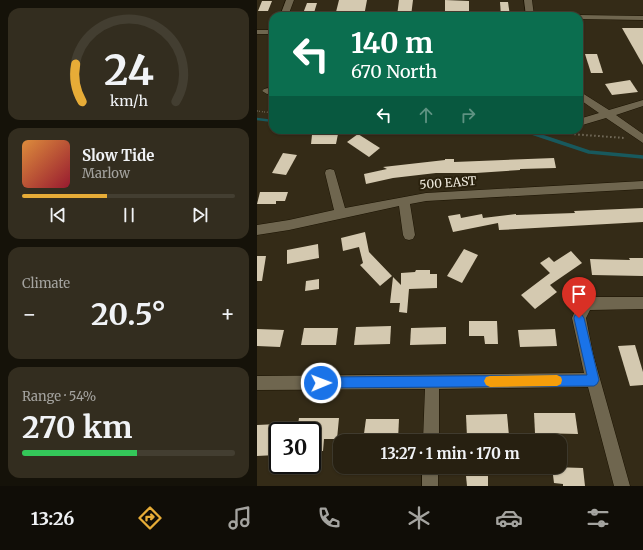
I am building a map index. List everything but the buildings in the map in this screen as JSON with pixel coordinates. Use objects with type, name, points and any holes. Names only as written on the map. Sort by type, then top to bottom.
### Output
[{"type":"street","points":[[285,12],[289,0]]},
{"type":"street","points":[[528,0],[530,12]]},
{"type":"street","points":[[583,17],[643,18]]},
{"type":"street","points":[[257,32],[269,32]]},
{"type":"street","points":[[583,97],[642,138]]},
{"type":"street","points":[[583,122],[643,103]]},
{"type":"street","points":[[330,173],[341,214]]},
{"type":"street","name":"500 EAST","points":[[257,230],[302,223],[404,200],[441,196],[643,185]]},
{"type":"street","points":[[404,200],[409,235]]},
{"type":"street","points":[[622,486],[579,318],[582,310],[587,304],[643,303]]},
{"type":"street","points":[[257,383],[594,380]]},
{"type":"street","points":[[431,434],[432,382]]},
{"type":"street","points":[[430,486],[431,474]]},
{"type":"path","points":[[257,111],[269,112]]},
{"type":"path","points":[[571,134],[606,138],[630,137]]},
{"type":"waterway","points":[[257,119],[269,120]]},
{"type":"waterway","points":[[535,134],[589,152],[643,157]]},
{"type":"slow traffic","points":[[490,381],[557,380]]},
{"type":"route","points":[[321,383],[594,380],[586,354],[579,318]]}]
